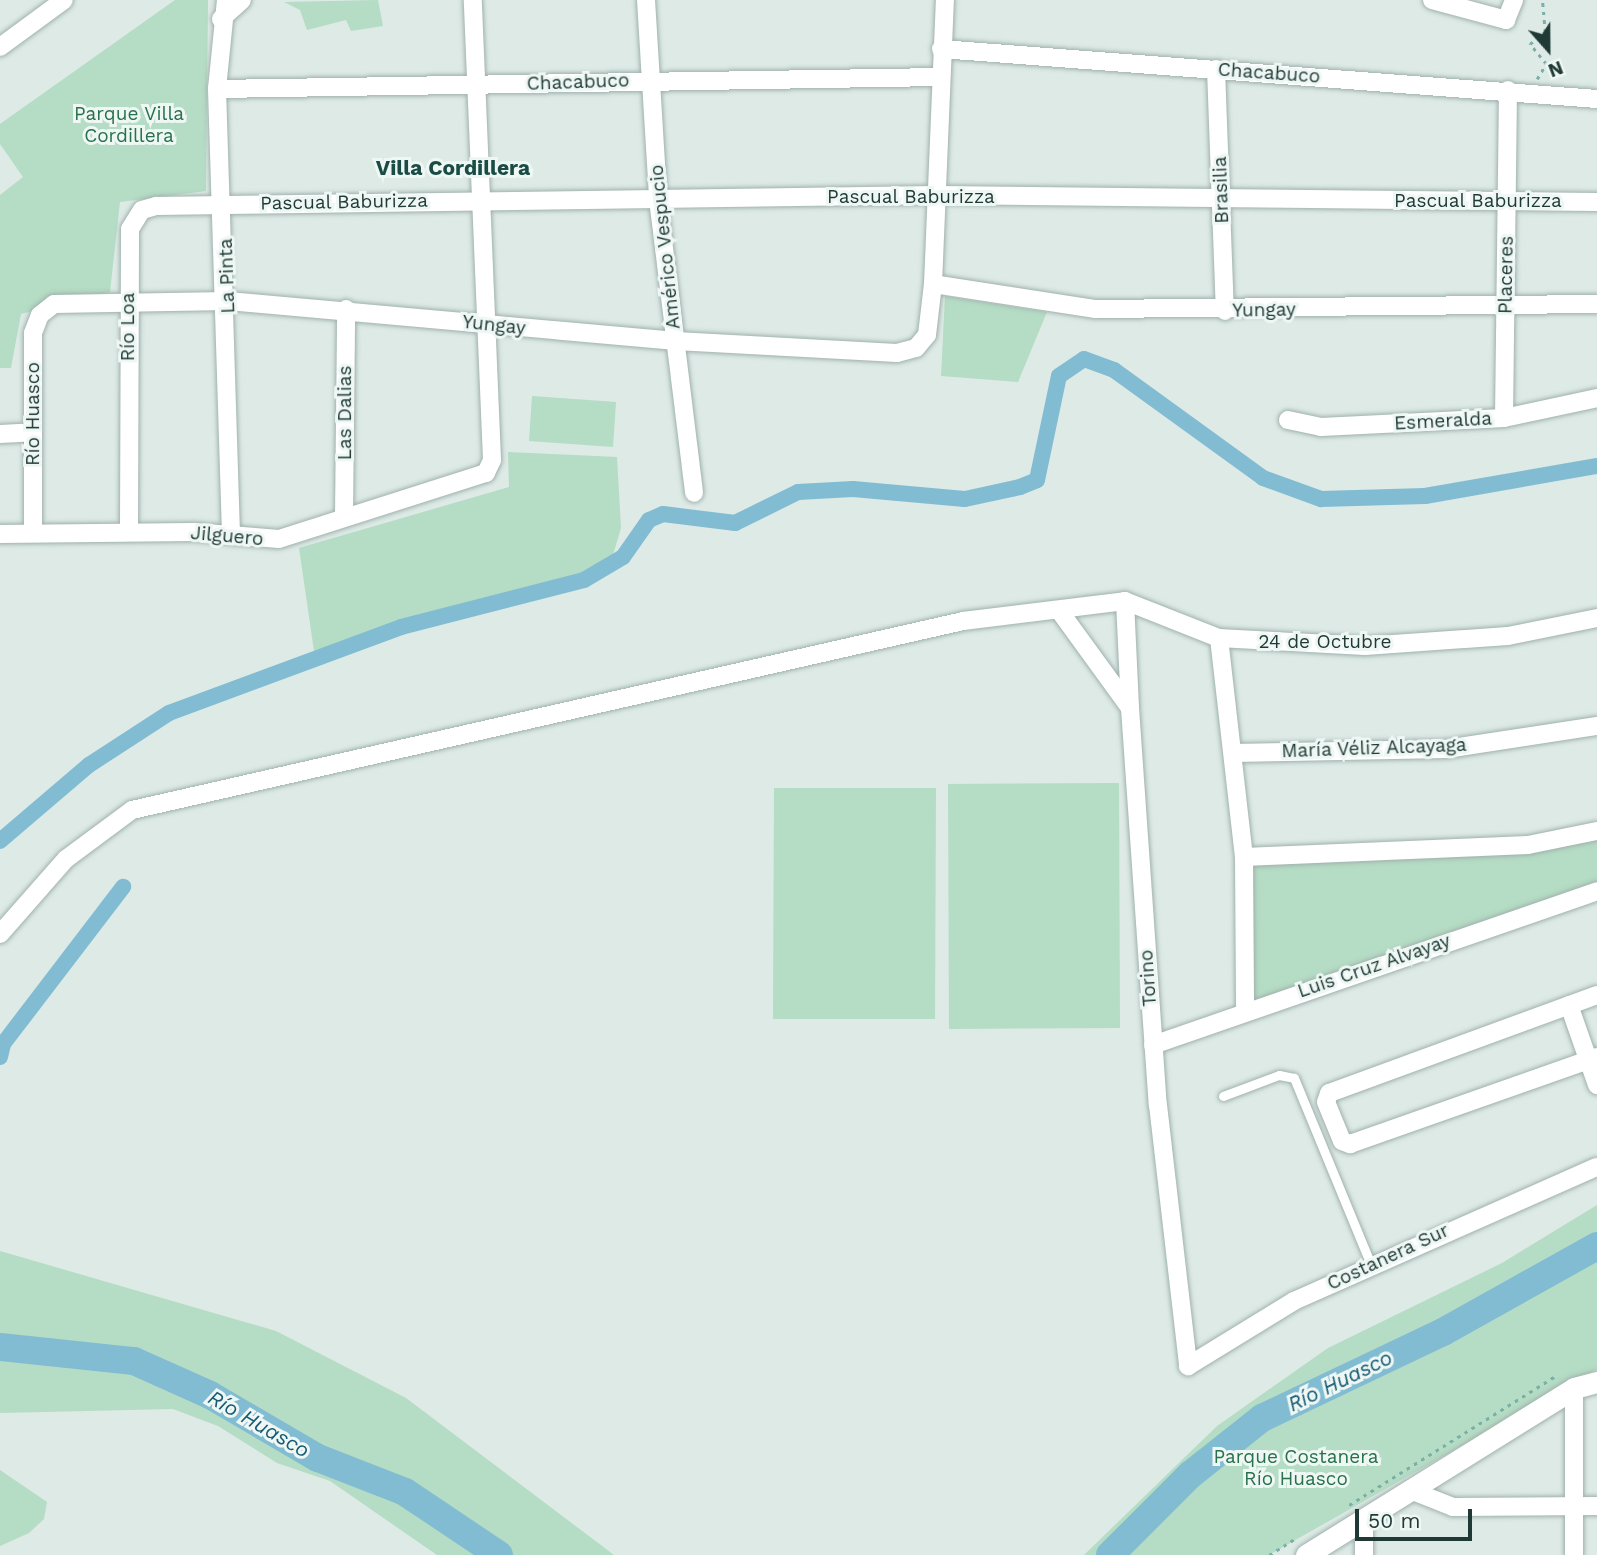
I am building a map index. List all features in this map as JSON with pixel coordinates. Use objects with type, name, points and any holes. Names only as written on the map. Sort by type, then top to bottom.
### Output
[{"type":"main road","points":[[1306,1555],[1574,1388],[1597,1382]]},
{"type":"street","points":[[0,47],[64,0]]},
{"type":"street","name":"La Pinta","points":[[226,0],[221,19],[217,89],[228,301],[231,533]]},
{"type":"street","points":[[221,19],[242,0]]},
{"type":"street","points":[[473,0],[485,200],[487,324]]},
{"type":"street","name":"Américo Vespucio","points":[[646,0],[658,199],[694,493]]},
{"type":"street","points":[[933,284],[939,77],[945,0]]},
{"type":"street","points":[[1432,0],[1506,20],[1514,0]]},
{"type":"street","name":"Chacabuco","points":[[941,50],[1508,90],[1597,99]]},
{"type":"street","name":"Brasilia","points":[[1216,69],[1225,311]]},
{"type":"street","name":"Chacabuco","points":[[217,89],[939,77]]},
{"type":"street","name":"Placeres","points":[[1504,418],[1508,90]]},
{"type":"street","name":"Pascual Baburizza","points":[[224,205],[937,195],[1221,201],[1597,202]]},
{"type":"street","name":"Río Loa","points":[[129,531],[127,302],[133,218],[156,206],[224,205]]},
{"type":"street","name":"Yungay","points":[[54,304],[228,301],[346,309],[676,341],[897,353],[916,348],[927,335],[933,284],[1095,309],[1225,311],[1597,304]]},
{"type":"street","name":"Río Huasco","points":[[33,533],[33,333],[40,315],[54,304]]},
{"type":"street","name":"Las Dalias","points":[[344,517],[346,309]]},
{"type":"street","name":"Jilguero","points":[[0,534],[129,531],[231,533],[279,539],[486,473],[492,460],[487,324]]},
{"type":"street","name":"Esmeralda","points":[[1289,420],[1321,427],[1504,418],[1597,398]]},
{"type":"street","points":[[0,434],[33,432]]},
{"type":"street","points":[[0,934],[66,859],[132,810],[950,623],[1061,613],[1125,601]]},
{"type":"street","name":"24 de Octubre","points":[[1125,601],[1219,638],[1365,646],[1508,636],[1597,618]]},
{"type":"street","name":"Torino","points":[[1125,601],[1153,1045],[1188,1366]]},
{"type":"street","points":[[1061,613],[1130,708]]},
{"type":"street","points":[[1219,638],[1244,857],[1245,1010]]},
{"type":"street","name":"María Véliz Alcayaga","points":[[1233,753],[1446,749],[1597,726]]},
{"type":"street","points":[[1244,857],[1528,845],[1597,831]]},
{"type":"street","name":"Luis Cruz Alvayay","points":[[1153,1045],[1245,1010],[1597,891]]},
{"type":"street","points":[[1593,1059],[1350,1144],[1342,1141],[1326,1102],[1329,1093],[1597,995]]},
{"type":"street","points":[[1569,1005],[1593,1059],[1597,1085]]},
{"type":"street","name":"Costanera Sur","points":[[1188,1366],[1294,1301],[1597,1167]]},
{"type":"street","points":[[1574,1388],[1574,1555]]},
{"type":"street","points":[[1410,1490],[1453,1507],[1597,1506]]},
{"type":"street","points":[[1364,1518],[1364,1555]]},
{"type":"lane","points":[[1223,1096],[1279,1075],[1294,1078],[1371,1265]]},
{"type":"path","points":[[1528,92],[1546,64],[1530,44],[1545,32],[1542,0]]},
{"type":"green space","name":"Parque Villa Cordillera","points":[[175,0],[208,0],[206,191],[120,202],[110,292],[21,314],[11,368],[0,368],[0,195],[23,177],[0,144],[0,124]]},
{"type":"green space","points":[[378,0],[383,26],[351,31],[346,20],[307,30],[300,10],[284,2]]},
{"type":"green space","points":[[945,296],[1047,312],[1018,382],[941,376]]},
{"type":"green space","points":[[532,396],[616,402],[613,447],[529,441]]},
{"type":"green space","points":[[508,452],[617,457],[621,528],[613,555],[560,589],[314,651],[299,548],[509,487]]},
{"type":"green space","points":[[1119,783],[1120,1028],[949,1029],[948,784]]},
{"type":"green space","points":[[774,788],[936,788],[935,1019],[773,1019]]},
{"type":"green space","points":[[1597,835],[1597,888],[1247,1008],[1246,859]]},
{"type":"green space","name":"Parque Costanera Río Huasco","points":[[1597,1205],[1597,1369],[1269,1555],[1084,1555],[1217,1426],[1328,1348],[1502,1263]]},
{"type":"green space","points":[[0,1251],[276,1331],[406,1398],[614,1555],[437,1555],[330,1481],[277,1463],[218,1426],[173,1409],[0,1413]]},
{"type":"green space","points":[[0,1470],[47,1502],[44,1519],[29,1533],[0,1546]]},
{"type":"waterway","points":[[0,841],[89,765],[169,713],[401,627],[584,580],[623,557],[649,520],[663,514],[735,523],[798,492],[853,489],[965,499],[1020,487],[1037,480],[1059,376],[1084,359],[1114,370],[1263,478],[1321,499],[1425,496],[1597,466]]},
{"type":"waterway","points":[[0,1057],[3,1044],[123,887]]},
{"type":"waterway","name":"Río Huasco","points":[[1110,1555],[1190,1475],[1262,1418],[1443,1332],[1597,1246]]},
{"type":"waterway","name":"Río Huasco","points":[[0,1347],[134,1361],[210,1395],[318,1458],[405,1492],[499,1555]]},
{"type":"district","name":"Villa Cordillera","points":[[453,168]]}]
